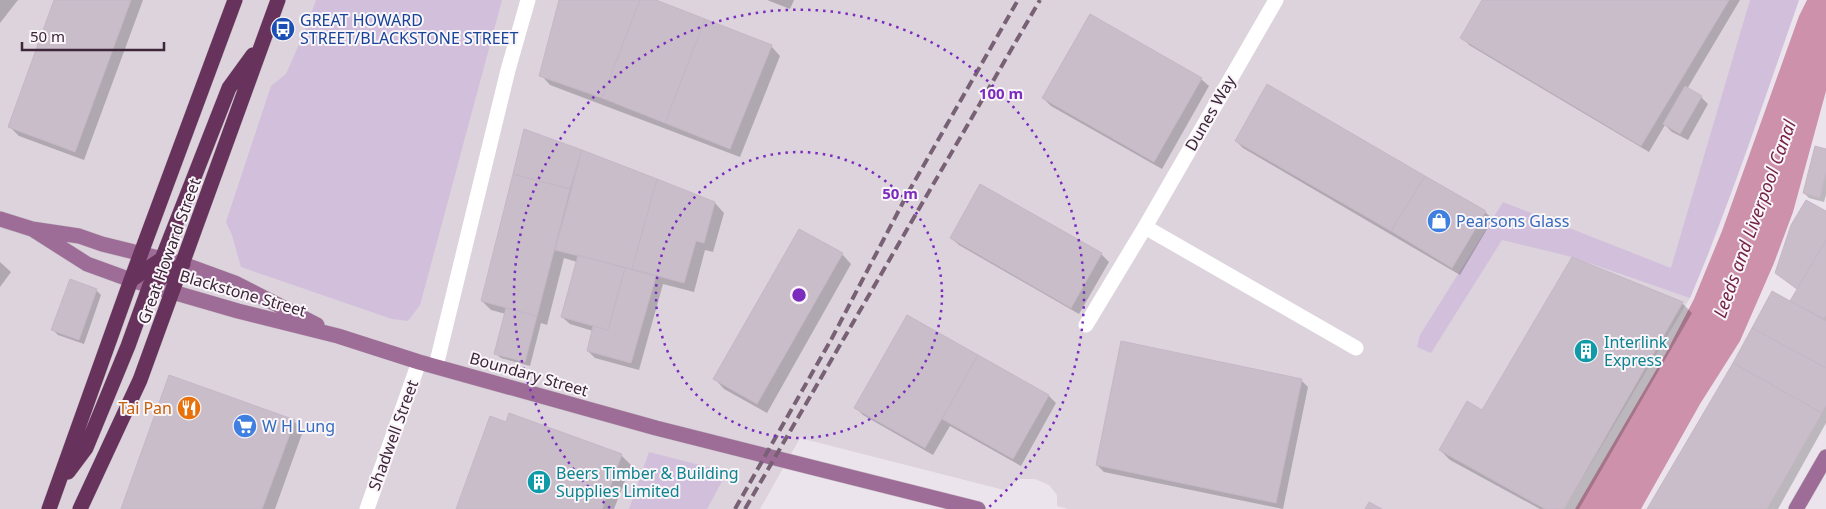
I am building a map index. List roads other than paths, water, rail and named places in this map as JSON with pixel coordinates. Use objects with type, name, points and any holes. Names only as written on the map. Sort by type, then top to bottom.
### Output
[{"type":"highway","name":"Great Howard Street","points":[[49,509],[140,254],[235,0]]},
{"type":"highway","name":"Great Howard Street","points":[[80,509],[140,380],[278,0]]},
{"type":"highway","points":[[131,280],[162,259],[229,88],[263,40]]},
{"type":"highway","points":[[58,486],[86,448],[128,346],[150,285],[183,264]]},
{"type":"main road","name":"Blackstone Street","points":[[0,219],[32,229],[78,236],[183,264],[235,283],[338,336]]},
{"type":"main road","name":"Blackstone Street","points":[[32,229],[87,264],[131,280],[238,311],[338,336],[436,366]]},
{"type":"main road","name":"Boundary Street","points":[[436,366],[656,428],[978,509]]},
{"type":"main road","points":[[1796,509],[1826,457]]},
{"type":"street","points":[[436,366],[508,70],[528,0]]},
{"type":"street","name":"Dunes Way","points":[[1086,325],[1276,0]]},
{"type":"street","points":[[1145,227],[1356,348]]},
{"type":"street","name":"Shadwell Street","points":[[367,509],[419,362]]},
{"type":"water","name":"Leeds and Liverpool Canal","points":[[1807,0],[1826,0],[1826,91],[1793,212],[1774,263],[1740,341],[1700,404],[1641,509],[1575,509],[1666,353],[1694,299],[1722,231],[1799,16]]},
{"type":"railway","points":[[735,509],[832,338],[909,191],[1018,0]]},
{"type":"railway","points":[[745,509],[1040,0]]},
{"type":"place","name":"GREAT HOWARD STREET/BLACKSTONE STREET","points":[[283,29]]},
{"type":"place","name":"Pearsons Glass","points":[[1439,221]]},
{"type":"place","name":"Interlink Express","points":[[1586,351]]},
{"type":"place","name":"Tai Pan","points":[[189,408]]},
{"type":"place","name":"W H Lung","points":[[245,426]]},
{"type":"place","name":"Beers Timber & Building Supplies Limited","points":[[539,482]]}]
